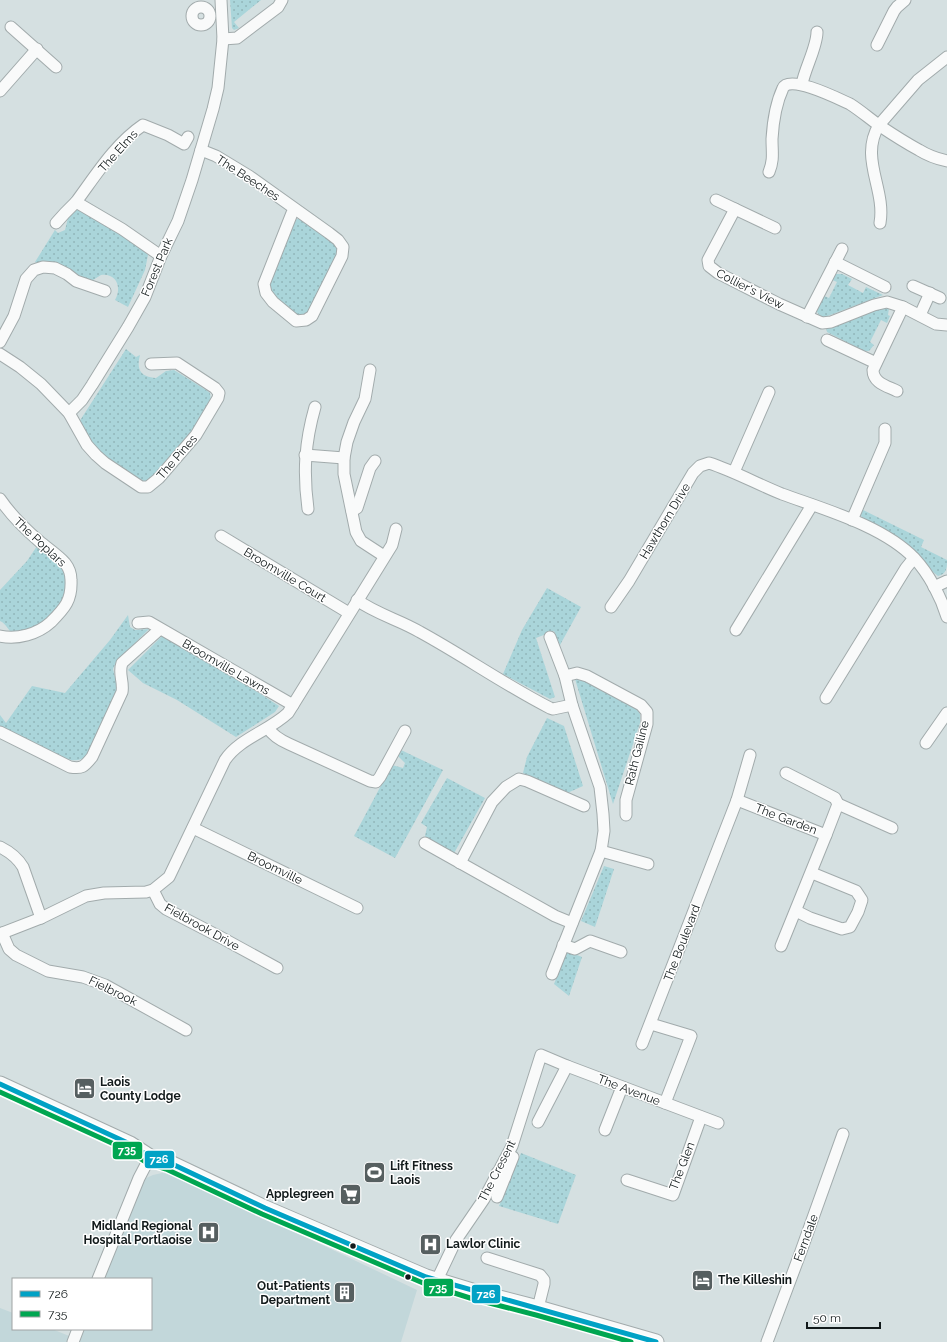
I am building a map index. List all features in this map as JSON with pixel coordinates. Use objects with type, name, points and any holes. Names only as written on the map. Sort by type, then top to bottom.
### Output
[{"type":"main road","points":[[0,1084],[130,1144],[150,1157],[168,1162],[265,1208],[371,1254],[437,1280],[472,1291],[538,1308],[650,1341]]},
{"type":"street","name":"Forest Park","points":[[69,413],[82,400],[128,327],[145,297],[161,256],[178,221],[201,150],[218,88],[223,39],[221,0]]},
{"type":"street","points":[[223,39],[237,38],[278,7],[282,0]]},
{"type":"street","points":[[877,45],[894,11],[905,0]]},
{"type":"street","points":[[210,16],[222,16]]},
{"type":"street","points":[[11,27],[56,67]]},
{"type":"street","points":[[802,84],[817,40],[817,32]]},
{"type":"street","points":[[0,91],[37,49]]},
{"type":"street","points":[[880,223],[882,213],[872,162],[872,143],[874,133],[879,125],[918,80],[947,57]]},
{"type":"street","points":[[768,172],[773,163],[772,138],[776,107],[783,87],[790,83],[802,84],[849,104],[879,125],[920,150],[947,162]]},
{"type":"street","name":"The Elms","points":[[56,223],[76,202],[114,152],[132,132],[143,125],[168,135],[184,144],[188,137]]},
{"type":"street","name":"The Beeches","points":[[201,150],[216,156],[249,176],[294,208],[329,233],[338,240],[343,247],[342,256],[312,316],[306,320],[296,322],[273,302],[266,293],[264,284],[294,208]]},
{"type":"street","points":[[716,200],[775,228]]},
{"type":"street","points":[[76,202],[115,225],[161,256]]},
{"type":"street","name":"Collier's View","points":[[735,209],[708,260],[709,266],[718,273],[807,317],[822,322],[831,322],[874,305],[887,302],[903,307],[936,324],[947,325]]},
{"type":"street","points":[[807,317],[842,249]]},
{"type":"street","points":[[835,262],[885,287]]},
{"type":"street","points":[[0,342],[14,316],[26,280],[34,270],[43,267],[55,268],[76,281],[89,284],[105,291]]},
{"type":"street","points":[[913,286],[935,295],[920,315]]},
{"type":"street","points":[[897,390],[877,381],[872,370],[903,307]]},
{"type":"street","points":[[827,340],[876,363]]},
{"type":"street","points":[[0,354],[20,367],[41,384],[69,413]]},
{"type":"street","name":"The Pines","points":[[69,413],[87,445],[96,455],[105,463],[141,487],[148,487],[191,441],[214,406],[219,393],[216,388],[177,363],[151,364]]},
{"type":"street","points":[[370,370],[364,399],[347,442],[344,458],[347,489],[356,532],[361,541],[384,556]]},
{"type":"street","points":[[734,472],[769,392]]},
{"type":"street","points":[[308,508],[305,487],[305,455],[308,430],[315,407]]},
{"type":"street","points":[[852,520],[885,443],[885,429]]},
{"type":"street","points":[[305,455],[344,458]]},
{"type":"street","points":[[352,511],[358,508],[370,468],[375,461]]},
{"type":"street","name":"Hawthorn Drive","points":[[611,607],[629,581],[697,468],[709,463],[734,472],[773,490],[863,524],[891,540],[914,558],[927,575],[944,606],[947,617]]},
{"type":"street","name":"The Poplars","points":[[0,499],[9,513],[38,541],[66,563],[70,573],[71,586],[70,597],[66,605],[49,624],[20,637],[8,638],[0,636]]},
{"type":"street","points":[[736,630],[812,505]]},
{"type":"street","points":[[0,847],[11,853],[20,861],[41,918],[86,896],[104,893],[142,893],[153,890],[169,877],[229,753],[288,713],[392,545],[396,529]]},
{"type":"street","name":"Broomville Court","points":[[221,536],[349,613]]},
{"type":"street","points":[[826,698],[906,568],[914,558]]},
{"type":"street","points":[[934,587],[947,581]]},
{"type":"street","points":[[357,600],[374,611],[419,631],[498,680],[550,708],[553,709],[572,705]]},
{"type":"street","name":"Broomville Lawns","points":[[138,623],[149,622],[293,705]]},
{"type":"street","points":[[0,732],[70,767],[79,769],[85,766],[92,757],[122,692],[123,686],[120,670],[122,663],[160,629]]},
{"type":"street","points":[[550,637],[565,676],[572,705],[600,787],[604,814],[604,832],[601,850],[552,974]]},
{"type":"street","name":"Rath Gailine","points":[[565,676],[577,673],[587,676],[641,705],[646,712],[647,724],[626,800],[626,815]]},
{"type":"street","points":[[926,743],[947,713]]},
{"type":"street","points":[[268,728],[272,734],[289,744],[370,781],[376,782],[405,731]]},
{"type":"street","name":"The Boulevard","points":[[642,1044],[737,800],[750,755]]},
{"type":"street","points":[[786,773],[835,798],[838,804],[892,828]]},
{"type":"street","points":[[460,863],[492,802],[506,787],[519,780],[527,781],[584,806]]},
{"type":"street","name":"The Garden","points":[[737,800],[826,835],[838,804]]},
{"type":"street","name":"Broomville","points":[[193,828],[357,908]]},
{"type":"street","points":[[781,946],[826,835]]},
{"type":"street","points":[[425,844],[555,916],[572,923]]},
{"type":"street","points":[[601,850],[648,864]]},
{"type":"street","points":[[796,911],[810,918],[842,929],[850,927],[858,912],[862,900],[856,890],[812,872]]},
{"type":"street","name":"Fielbrook Drive","points":[[153,890],[160,904],[166,910],[277,968]]},
{"type":"street","name":"Fielbrook","points":[[41,918],[1,933],[10,949],[16,955],[48,971],[83,977],[104,984],[186,1030]]},
{"type":"street","points":[[563,945],[575,948],[590,941],[621,952]]},
{"type":"street","points":[[651,1024],[691,1036],[665,1103]]},
{"type":"street","name":"The Avenue","points":[[541,1055],[718,1123]]},
{"type":"street","name":"The Cresent","points":[[437,1280],[456,1240],[501,1175],[512,1146],[541,1055]]},
{"type":"street","points":[[538,1122],[567,1066]]},
{"type":"street","points":[[605,1130],[622,1087]]},
{"type":"street","name":"The Glen","points":[[627,1180],[673,1195],[701,1117]]},
{"type":"street","name":"Ferndale","points":[[767,1342],[843,1134]]},
{"type":"street","points":[[98,1278],[139,1178],[150,1157]]},
{"type":"street","points":[[497,1197],[501,1175],[514,1157]]},
{"type":"street","points":[[487,1258],[540,1275],[544,1280],[544,1284],[538,1308]]},
{"type":"street","points":[[73,1342],[78,1330]]},
{"type":"shaded area","points":[[230,0],[261,0],[234,22],[239,28],[234,30],[232,28]]},
{"type":"shaded area","points":[[78,209],[124,236],[148,255],[145,270],[128,307],[115,300],[118,286],[117,282],[111,276],[101,275],[93,280],[89,280],[35,262],[55,230],[58,233],[65,230],[68,218],[75,210]]},
{"type":"shaded area","points":[[302,218],[338,245],[338,256],[310,311],[302,316],[296,314],[281,304],[269,284],[294,220]]},
{"type":"shaded area","points":[[836,274],[842,274],[852,279],[848,285],[863,293],[866,287],[883,295],[825,317],[820,316],[815,309],[822,295],[829,298],[837,282],[830,279]]},
{"type":"shaded area","points":[[886,307],[889,308],[888,315],[890,316],[887,323],[881,320],[870,342],[874,345],[869,351],[864,351],[827,332],[826,327]]},
{"type":"shaded area","points":[[126,349],[136,357],[140,355],[139,369],[143,374],[156,378],[166,371],[174,370],[210,393],[211,402],[187,439],[152,480],[143,482],[109,460],[92,444],[79,422]]},
{"type":"shaded area","points":[[861,509],[924,540],[921,547],[947,560],[947,568],[945,572],[938,576],[904,541],[862,517],[860,514]]},
{"type":"shaded area","points":[[37,546],[63,567],[67,582],[66,590],[59,608],[49,618],[23,634],[14,635],[0,621],[0,590],[27,561]]},
{"type":"shaded area","points":[[547,588],[581,607],[560,645],[554,631],[536,638],[555,697],[550,699],[503,674],[522,630]]},
{"type":"shaded area","points":[[128,615],[130,627],[135,630],[149,629],[116,662],[113,669],[118,690],[87,756],[77,760],[67,759],[0,726],[0,715],[6,723],[32,686],[65,693],[110,640]]},
{"type":"shaded area","points":[[163,635],[236,678],[279,706],[275,712],[236,737],[177,700],[143,683],[128,670]]},
{"type":"shaded area","points":[[575,679],[586,680],[636,708],[640,714],[640,723],[613,804]]},
{"type":"shaded area","points":[[547,718],[564,726],[583,786],[565,794],[523,773],[527,757]]},
{"type":"shaded area","points":[[401,750],[443,770],[395,858],[354,836],[392,765],[403,768],[405,763],[398,756]]},
{"type":"shaded area","points":[[447,778],[485,798],[453,855],[429,841],[425,836],[427,827],[421,823]]},
{"type":"shaded area","points":[[604,866],[614,869],[595,927],[581,921]]},
{"type":"shaded area","points":[[567,951],[582,957],[569,996],[554,984]]},
{"type":"shaded area","points":[[521,1153],[576,1175],[558,1224],[499,1206]]},
{"type":"shaded area","name":"Midland Regional Hospital Portlaoise","points":[[162,1173],[173,1174],[417,1290],[401,1342],[0,1342],[0,1308],[12,1313],[12,1330],[54,1330],[79,1340],[83,1330],[152,1330],[152,1278],[102,1278],[144,1179]]},
{"type":"transit line","name":"726","points":[[0,1084],[130,1144],[150,1157],[168,1162],[265,1208],[426,1277],[656,1342]]},
{"type":"transit line","name":"735","points":[[0,1092],[127,1150],[147,1163],[166,1169],[262,1214],[423,1283],[470,1298],[631,1342]]},
{"type":"place","name":"Laois County Lodge","points":[[84,1089]]},
{"type":"place","name":"Lift Fitness Laois","points":[[375,1173]]},
{"type":"place","name":"Applegreen","points":[[350,1194]]},
{"type":"place","name":"Midland Regional Hospital Portlaoise","points":[[208,1233]]},
{"type":"place","name":"Lawlor Clinic","points":[[430,1244]]},
{"type":"place","name":"The Killeshin","points":[[703,1280]]},
{"type":"place","name":"Out-Patients Department","points":[[345,1293]]}]
